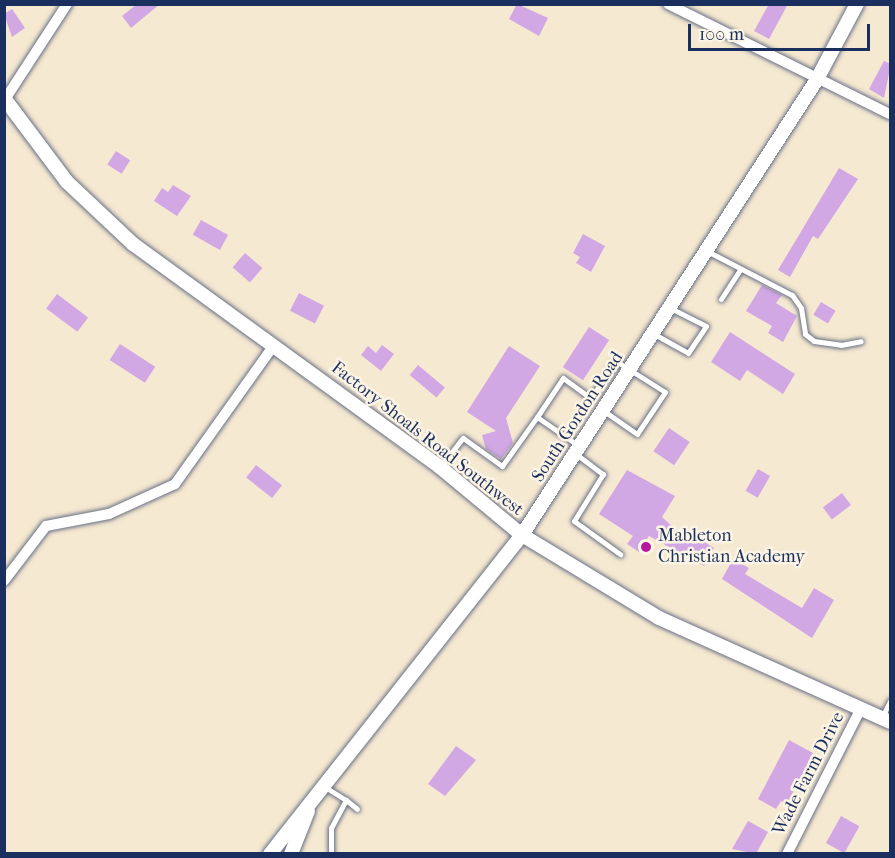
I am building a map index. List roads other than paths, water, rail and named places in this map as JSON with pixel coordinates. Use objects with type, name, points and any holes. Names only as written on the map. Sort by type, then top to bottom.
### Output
[{"type":"street","points":[[5,99],[67,4]]},
{"type":"street","points":[[668,4],[816,81],[891,114]]},
{"type":"street","name":"South Gordon Road","points":[[270,854],[319,789],[522,535],[816,81],[857,4]]},
{"type":"street","name":"Factory Shoals Road Southwest","points":[[5,99],[67,182],[133,244],[440,466],[522,535],[659,618],[886,720]]},
{"type":"street","points":[[4,581],[46,526],[109,514],[174,484],[274,345]]},
{"type":"street","name":"Wade Farm Drive","points":[[787,854],[860,710]]},
{"type":"street","points":[[291,854],[319,789]]},
{"type":"lane","points":[[707,251],[792,295],[801,308],[805,334],[814,341],[841,345],[861,341]]},
{"type":"lane","points":[[722,299],[740,270]]},
{"type":"lane","points":[[654,334],[687,353],[706,326],[670,308]]},
{"type":"lane","points":[[440,466],[463,438],[502,466],[562,378],[591,398],[616,361],[665,392],[637,434],[603,411]]},
{"type":"lane","points":[[537,417],[603,474],[574,521],[620,554]]},
{"type":"lane","points":[[886,720],[891,701]]},
{"type":"lane","points":[[319,789],[346,800],[357,809]]},
{"type":"lane","points":[[331,854],[331,828],[346,800]]},
{"type":"place","name":"Mableton Christian Academy","points":[[646,547]]}]
